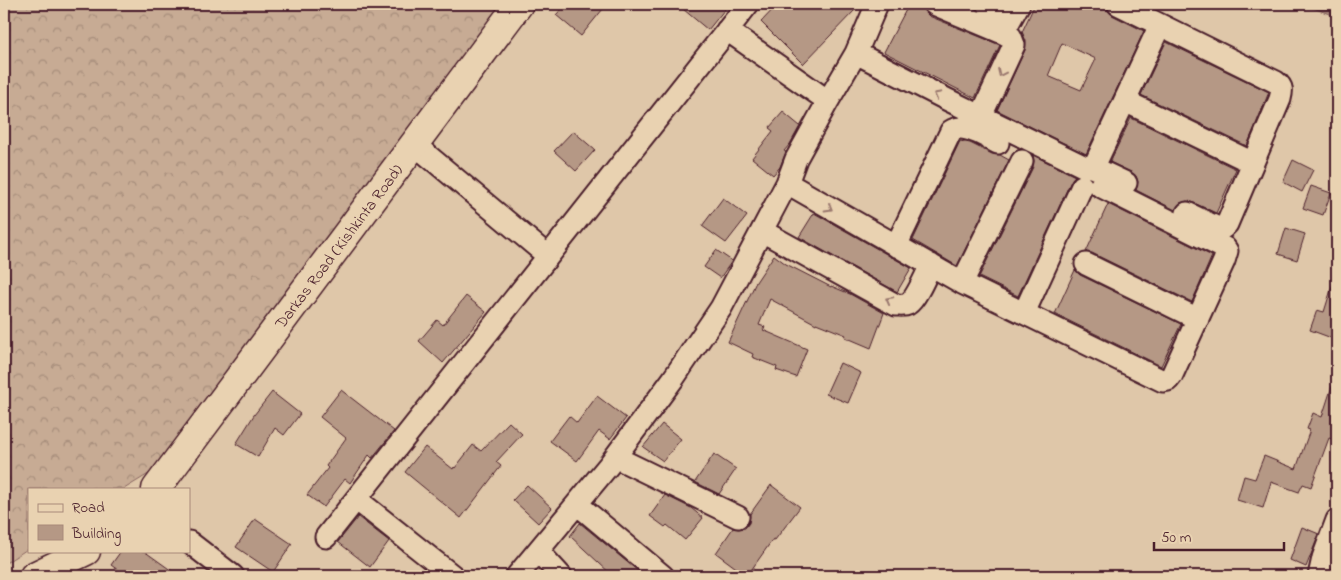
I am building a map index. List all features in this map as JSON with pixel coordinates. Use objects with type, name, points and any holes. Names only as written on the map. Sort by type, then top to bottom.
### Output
[{"type":"main road","name":"Darkas Road (Kishkinta Road)","points":[[157,488],[519,4]]},
{"type":"main road","points":[[34,576],[84,552]]},
{"type":"street","points":[[326,537],[748,4]]},
{"type":"street","points":[[517,576],[615,457],[673,380],[722,308],[787,184],[796,159],[856,52],[877,4]]},
{"type":"street","points":[[934,4],[1011,37],[1014,45],[981,116]]},
{"type":"street","points":[[1091,180],[1223,228],[1227,224],[1253,164],[1282,90],[1281,86],[1276,82],[1118,4]]},
{"type":"street","points":[[1002,6],[1003,33]]},
{"type":"street","points":[[1024,313],[1091,180],[1098,160],[1160,25]]},
{"type":"street","points":[[727,30],[828,101]]},
{"type":"street","points":[[787,184],[962,283],[1163,381],[1168,380],[1172,375],[1224,261],[1227,251],[1225,248],[1091,180],[1085,167],[856,52]]},
{"type":"street","points":[[1125,101],[1253,164]]},
{"type":"street","points":[[896,246],[951,131],[954,128],[961,127],[998,143]]},
{"type":"street","points":[[414,144],[548,256]]},
{"type":"street","points":[[962,283],[1022,161]]},
{"type":"street","points":[[762,231],[902,306],[910,304],[931,265]]},
{"type":"street","points":[[1086,264],[1198,318]]},
{"type":"street","points":[[615,457],[738,517]]},
{"type":"street","points":[[356,499],[453,576]]},
{"type":"street","points":[[577,504],[663,576]]},
{"type":"street","points":[[1319,576],[1337,520]]},
{"type":"street","points":[[190,543],[233,576]]},
{"type":"street","points":[[538,551],[561,576]]},
{"type":"green space","points":[[4,4],[506,4],[173,459],[126,488],[28,488],[28,549],[4,564]]},
{"type":"water","points":[[1303,4],[1337,4],[1337,17]]},
{"type":"building","points":[[566,4],[607,4],[581,36],[556,15]]},
{"type":"building","points":[[677,4],[729,4],[708,30]]},
{"type":"building","points":[[778,4],[849,4],[855,10],[803,64],[761,22]]},
{"type":"building","points":[[909,4],[922,4],[924,11],[929,16],[1000,45],[975,98],[884,52]]},
{"type":"building","points":[[1035,4],[1093,4],[1144,31],[1086,154],[997,110],[1025,50],[1026,41],[1022,32]],"holes":[[[1062,43],[1096,59],[1081,90],[1048,76]]]},
{"type":"building","points":[[1166,42],[1269,92],[1247,146],[1141,95]]},
{"type":"building","points":[[783,112],[800,126],[784,151],[786,152],[780,167],[773,175],[752,158],[773,131],[769,128]]},
{"type":"building","points":[[1131,118],[1236,169],[1216,213],[1187,201],[1180,203],[1175,210],[1136,190],[1138,182],[1136,176],[1110,162]]},
{"type":"building","points":[[573,131],[595,150],[576,171],[554,151]]},
{"type":"building","points":[[960,141],[970,143],[1009,160],[957,266],[913,240]]},
{"type":"building","points":[[1033,155],[1075,176],[1018,296],[979,277],[1033,167]]},
{"type":"building","points":[[1293,160],[1313,170],[1302,192],[1283,182]]},
{"type":"building","points":[[1311,186],[1331,193],[1323,215],[1303,208]]},
{"type":"building","points":[[723,198],[747,216],[726,243],[702,226]]},
{"type":"building","points":[[1108,204],[1212,256],[1192,302],[1092,253],[1086,252]]},
{"type":"building","points":[[814,213],[911,268],[897,292],[799,237]]},
{"type":"building","points":[[1286,228],[1305,234],[1297,260],[1278,254]]},
{"type":"building","points":[[716,250],[732,261],[720,278],[704,267]]},
{"type":"building","points":[[774,255],[786,264],[831,287],[850,294],[884,313],[871,348],[845,337],[846,335],[816,324],[770,299],[759,325],[765,327],[763,330],[807,349],[796,377],[776,370],[777,367],[752,357],[753,354],[728,342],[756,282]]},
{"type":"building","points":[[1075,270],[1080,275],[1181,324],[1161,366],[1055,314]]},
{"type":"building","points":[[1334,280],[1337,281],[1337,340],[1310,330],[1317,310],[1324,312]]},
{"type":"building","points":[[466,296],[486,312],[443,363],[419,341],[437,320],[443,325]]},
{"type":"building","points":[[840,363],[861,373],[848,403],[826,394]]},
{"type":"building","points":[[1334,380],[1337,381],[1337,441],[1329,438],[1311,487],[1303,484],[1299,492],[1271,482],[1263,508],[1237,500],[1244,476],[1255,479],[1264,456],[1296,469],[1310,430],[1307,429],[1313,413],[1322,417]]},
{"type":"building","points":[[341,390],[394,431],[372,458],[369,455],[350,483],[345,479],[324,507],[307,495],[328,468],[326,466],[346,438],[320,417]]},
{"type":"building","points":[[272,392],[300,414],[284,435],[275,428],[258,457],[236,444],[254,415]]},
{"type":"building","points":[[597,396],[626,418],[610,439],[599,431],[577,461],[550,441],[569,416],[577,423]]},
{"type":"building","points":[[509,422],[522,434],[496,462],[501,466],[461,518],[405,472],[425,447],[453,469],[473,445],[481,451]]},
{"type":"building","points":[[662,424],[681,439],[663,461],[643,447]]},
{"type":"building","points":[[714,454],[736,469],[719,494],[695,482]]},
{"type":"building","points":[[527,485],[552,508],[538,523],[513,500]]},
{"type":"building","points":[[771,485],[800,507],[775,540],[773,539],[747,576],[716,553],[733,528],[745,528],[749,523],[750,514]]},
{"type":"building","points":[[665,495],[691,508],[703,518],[685,540],[667,525],[665,527],[650,516]]},
{"type":"building","points":[[358,517],[389,541],[370,567],[338,542]]},
{"type":"building","points":[[255,519],[292,544],[273,572],[236,547]]},
{"type":"building","points":[[580,523],[644,576],[613,576],[570,536]]},
{"type":"building","points":[[1302,527],[1319,534],[1306,567],[1290,560]]},
{"type":"building","points":[[120,552],[145,552],[179,576],[126,576],[111,565]]}]
